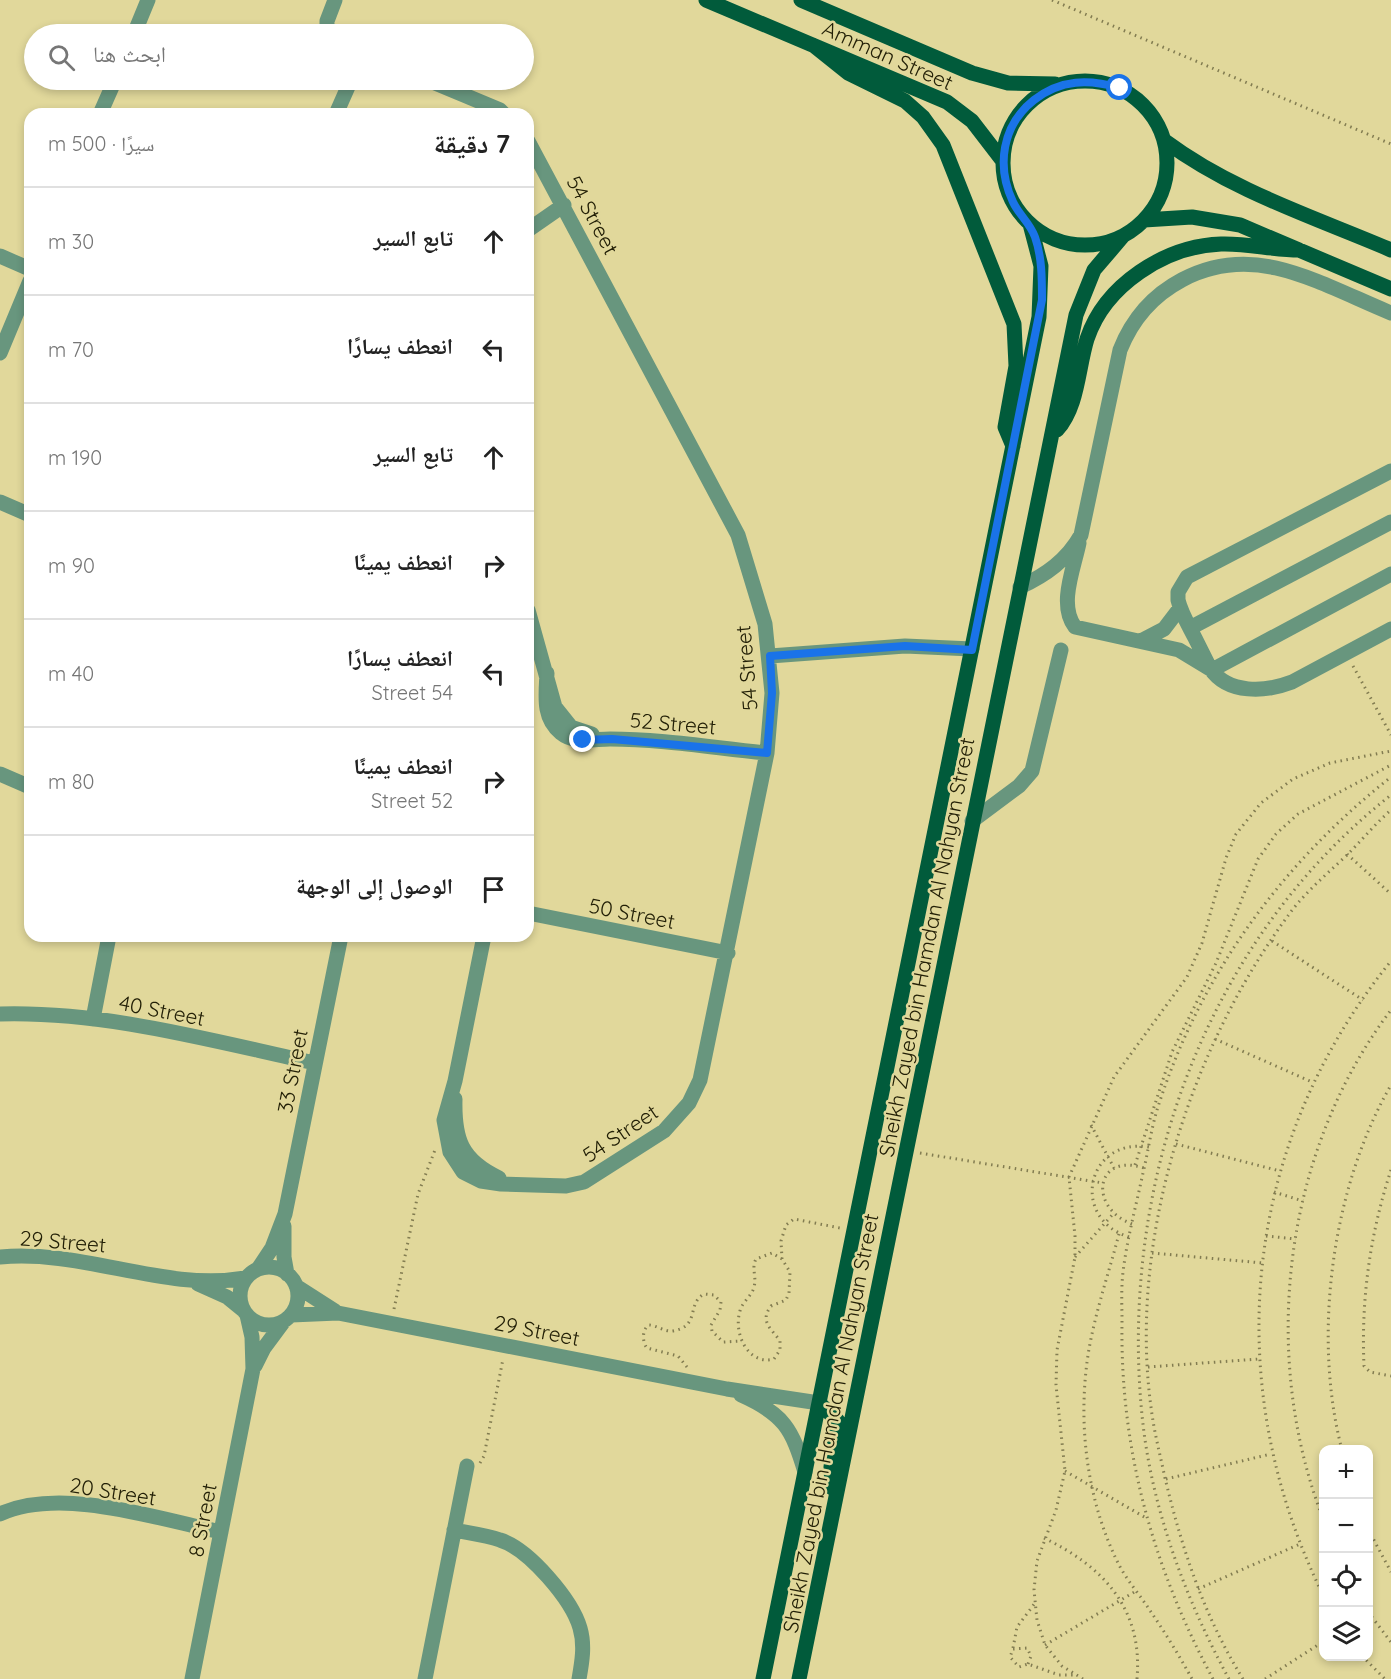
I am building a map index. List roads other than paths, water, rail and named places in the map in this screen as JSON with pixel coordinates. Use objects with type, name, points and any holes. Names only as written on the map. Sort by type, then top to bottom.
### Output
[{"type":"main road","name":"Amman Street","points":[[706,0],[948,102],[972,121],[1002,160]]},
{"type":"main road","name":"Amman Street","points":[[801,0],[972,74],[1027,84],[1073,82]]},
{"type":"main road","points":[[813,45],[848,73],[905,101],[923,117],[943,145],[1010,311],[1015,338],[1016,366],[1005,427],[1013,446]]},
{"type":"main road","points":[[1073,82],[1104,84],[1120,88],[1140,101],[1155,119],[1165,141],[1168,162],[1165,183],[1157,203],[1144,220],[1123,236],[1099,244],[1074,244],[1050,237],[1029,224],[1014,205],[1005,183],[1002,160],[1008,132],[1023,108],[1046,90],[1073,82]]},
{"type":"main road","points":[[1165,141],[1197,164],[1242,188],[1391,250]]},
{"type":"main road","points":[[1144,220],[1184,217],[1239,225],[1391,289]]},
{"type":"main road","name":"Sheikh Zayed bin Hamdan Al Nahyan Street","points":[[763,1679],[1042,300],[1041,266],[1029,224]]},
{"type":"main road","name":"Sheikh Zayed bin Hamdan Al Nahyan Street","points":[[799,1679],[972,821],[1081,299],[1094,270],[1123,236]]},
{"type":"main road","points":[[1053,434],[1066,418],[1088,338],[1095,321],[1108,301],[1143,269],[1187,250],[1219,244],[1299,250]]},
{"type":"main road","points":[[819,1403],[838,1421],[831,1467],[836,1500]]},
{"type":"street","points":[[138,24],[148,0]]},
{"type":"street","points":[[327,24],[335,0]]},
{"type":"street","points":[[103,108],[111,90]]},
{"type":"street","points":[[339,108],[347,90]]},
{"type":"street","points":[[452,90],[495,108]]},
{"type":"street","name":"54 Street","points":[[483,942],[455,1081],[446,1110],[444,1131],[453,1159],[464,1172],[490,1183],[566,1186],[584,1182],[673,1123],[689,1103],[700,1080],[728,953],[767,753],[772,693],[770,656],[758,594],[738,535],[534,152]]},
{"type":"street","points":[[534,226],[564,205]]},
{"type":"street","points":[[0,256],[24,266]]},
{"type":"street","points":[[1391,314],[1290,272],[1260,266],[1215,268],[1186,277],[1162,291],[1133,323],[1120,350],[1067,603],[1071,622],[1083,630],[1179,650],[1212,670],[1225,681],[1241,688],[1258,690],[1276,688],[1347,654],[1391,629]]},
{"type":"street","points":[[0,353],[24,295]]},
{"type":"street","points":[[1212,670],[1180,608],[1178,591],[1187,577],[1391,471]]},
{"type":"street","points":[[0,502],[24,512]]},
{"type":"street","points":[[1190,628],[1391,522]]},
{"type":"street","points":[[1020,587],[1055,567],[1074,548],[1081,535]]},
{"type":"street","points":[[1212,670],[1391,574]]},
{"type":"street","points":[[1141,641],[1164,629],[1180,608]]},
{"type":"street","name":"52 Street","points":[[534,630],[555,707],[566,723],[581,732],[612,739],[767,753]]},
{"type":"street","points":[[770,656],[905,646],[972,650]]},
{"type":"street","points":[[972,821],[1019,786],[1032,771],[1061,650]]},
{"type":"street","points":[[0,774],[24,784]]},
{"type":"street","name":"50 Street","points":[[534,914],[728,953]]},
{"type":"street","points":[[93,1019],[108,942]]},
{"type":"street","name":"33 Street","points":[[252,1274],[272,1248],[285,1214],[340,942]]},
{"type":"street","name":"40 Street","points":[[0,1014],[93,1019],[185,1035],[315,1063]]},
{"type":"street","name":"54 Street","points":[[455,1081],[455,1125],[463,1150],[481,1170],[511,1184]]},
{"type":"street","name":"33 Street","points":[[285,1214],[284,1257],[292,1280]]},
{"type":"street","name":"29 Street","points":[[0,1257],[68,1259],[192,1282],[227,1297],[244,1312]]},
{"type":"street","points":[[273,1268],[292,1280],[297,1302],[288,1318],[268,1326],[259,1324],[244,1312],[240,1292],[252,1274],[273,1268]]},
{"type":"street","name":"29 Street","points":[[192,1282],[252,1274]]},
{"type":"street","name":"29 Street","points":[[292,1280],[338,1313]]},
{"type":"street","name":"8 Street","points":[[244,1312],[252,1337],[254,1369]]},
{"type":"street","name":"29 Street","points":[[288,1318],[338,1313],[727,1389],[819,1403]]},
{"type":"street","name":"8 Street","points":[[192,1679],[254,1369],[264,1348],[288,1318]]},
{"type":"street","name":"29 Street","points":[[727,1389],[768,1407],[783,1420],[796,1442],[805,1472]]},
{"type":"street","points":[[425,1679],[467,1466]]},
{"type":"street","name":"20 Street","points":[[0,1514],[25,1507],[61,1503],[124,1512],[221,1532]]},
{"type":"street","points":[[454,1530],[507,1543],[523,1553],[545,1575],[570,1605],[580,1628],[583,1652],[579,1679]]}]
